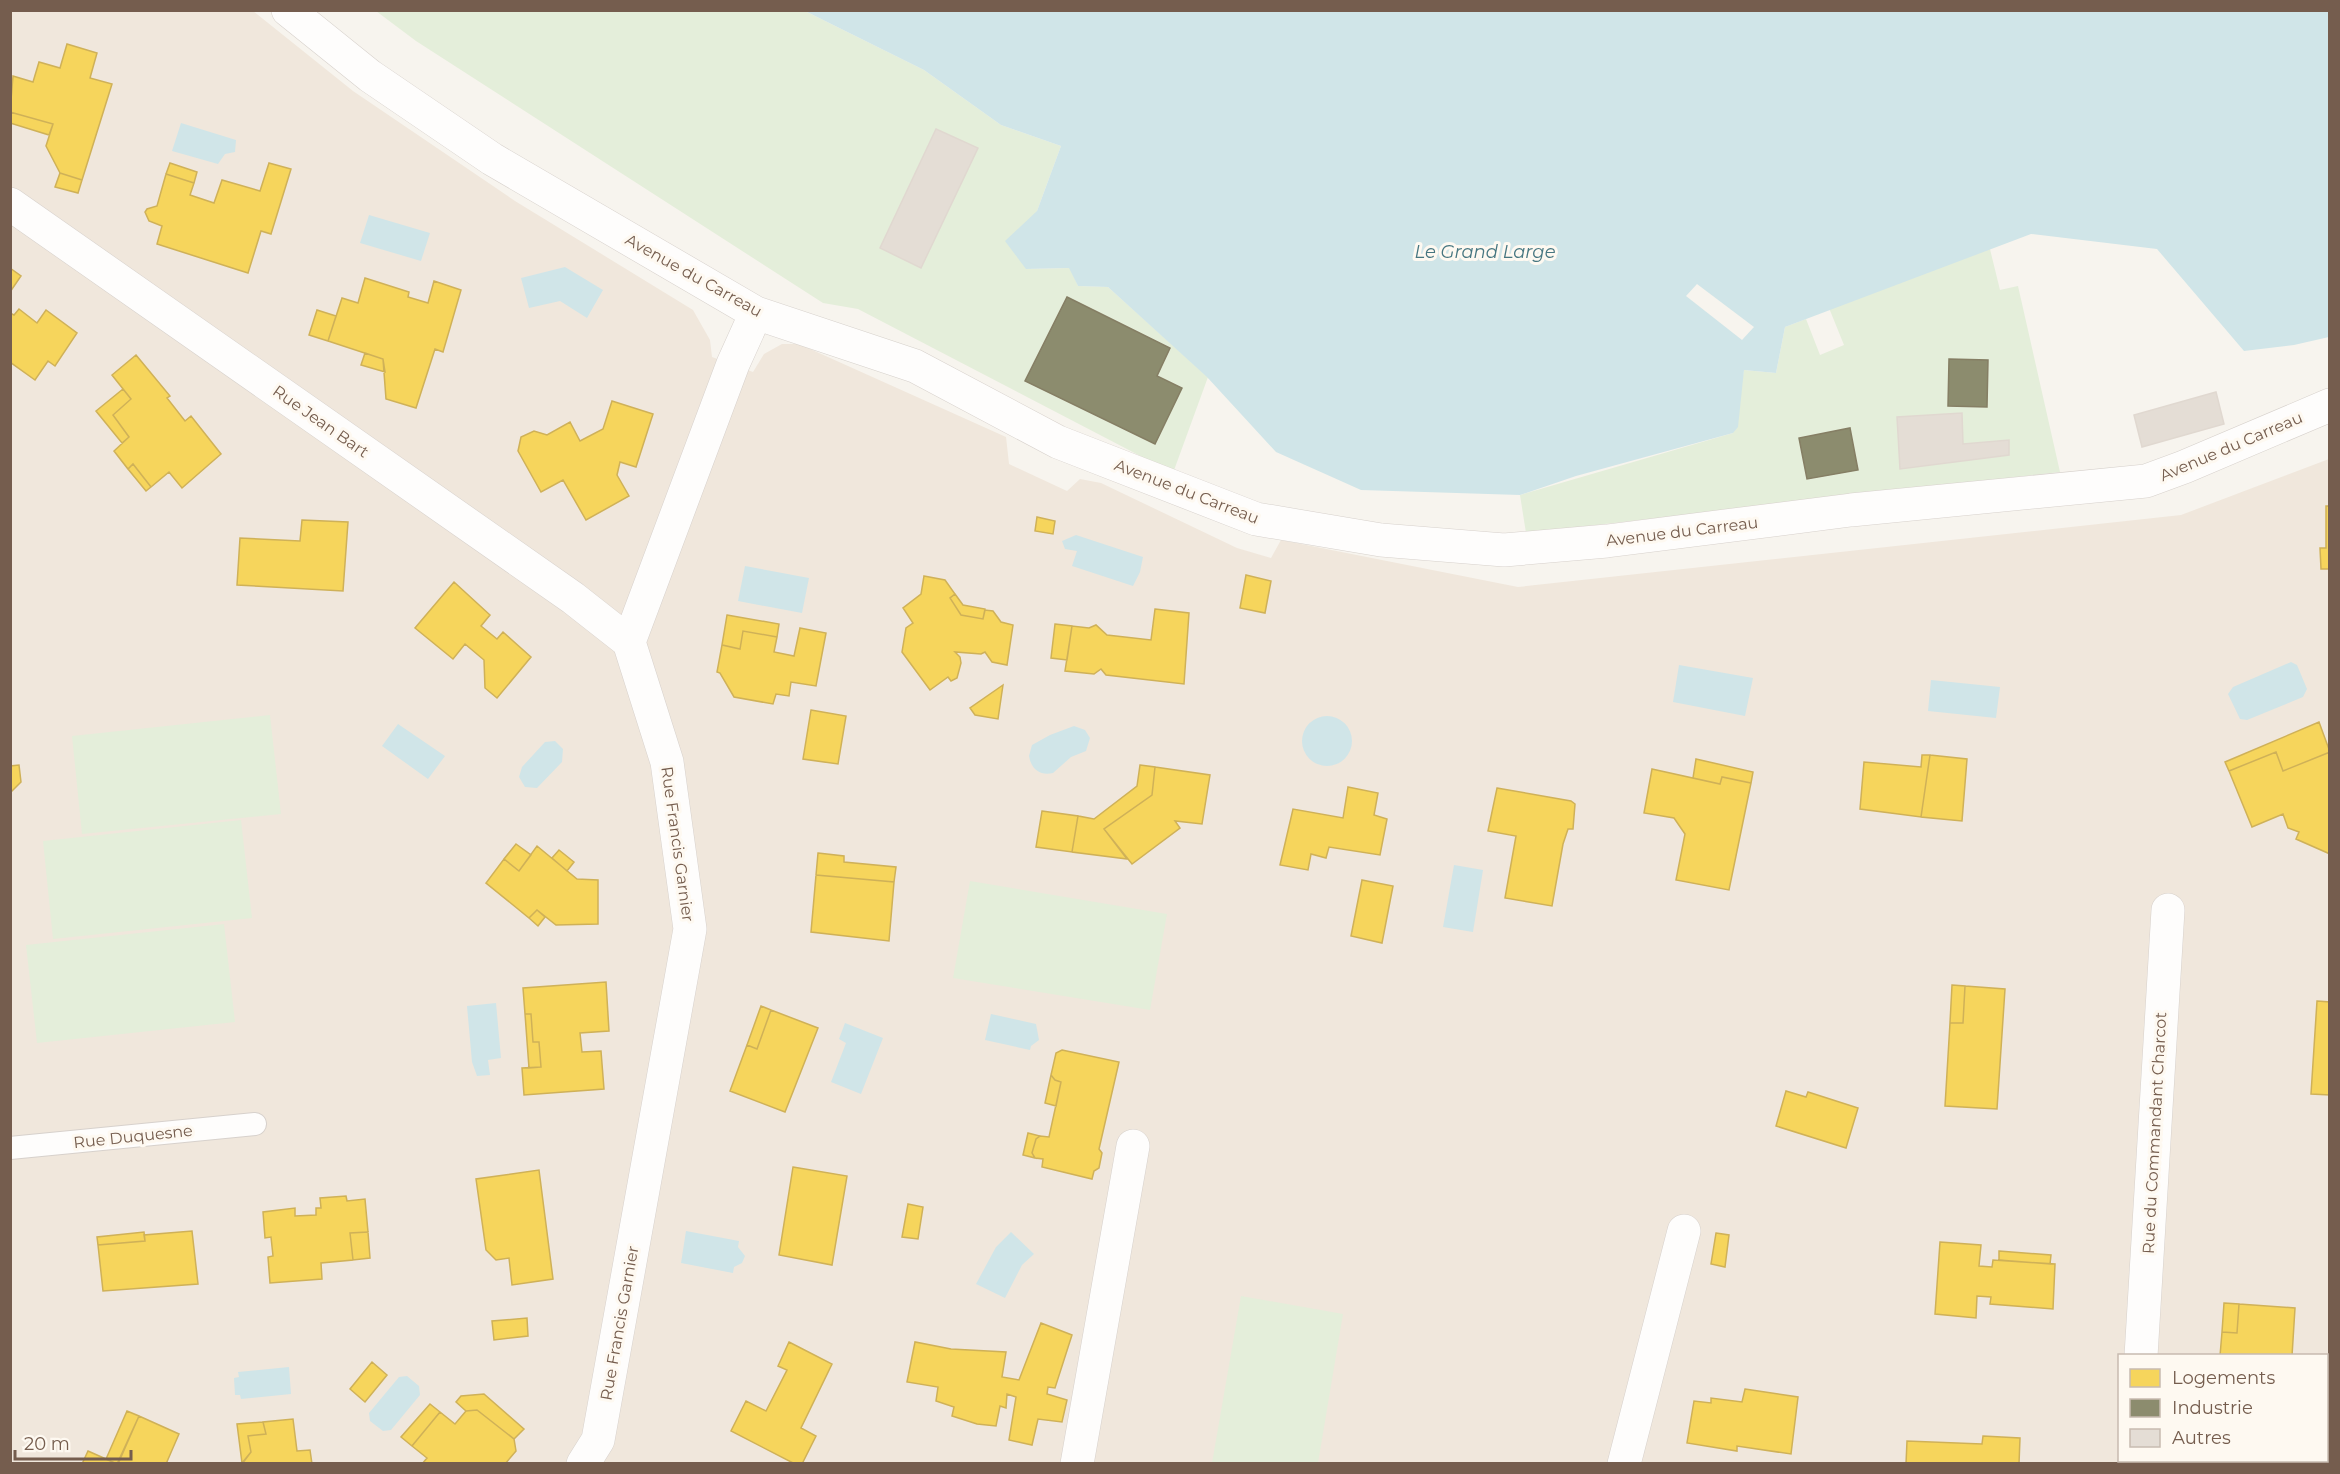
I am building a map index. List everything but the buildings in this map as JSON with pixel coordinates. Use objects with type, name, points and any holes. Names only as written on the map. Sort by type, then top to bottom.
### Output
[{"type":"street","name":"Avenue du Carreau","points":[[288,10],[370,76],[492,159],[756,313],[915,366],[1058,442],[1256,519],[1381,540],[1504,550],[1607,541],[1851,510],[2146,481],[2184,468],[2330,405]]},
{"type":"street","name":"Rue Jean Bart","points":[[10,204],[563,591],[629,642]]},
{"type":"street","points":[[629,642],[733,364],[756,313]]},
{"type":"street","name":"Rue Francis Garnier","points":[[583,1464],[598,1440],[690,929],[667,762],[629,642]]},
{"type":"street","name":"Rue du Commandant Charcot","points":[[2141,1354],[2168,910]]},
{"type":"street","points":[[1077,1464],[1132,1146]]},
{"type":"street","points":[[1624,1464],[1684,1231]]},
{"type":"lane","name":"Rue Duquesne","points":[[10,1148],[255,1124]]},
{"type":"shaded area","points":[[10,11],[253,11],[353,91],[515,201],[693,310],[710,340],[712,357],[753,372],[764,354],[782,344],[799,344],[1006,437],[1009,464],[1067,491],[1080,479],[1101,483],[1237,548],[1271,558],[1281,540],[1518,587],[2181,515],[2329,459],[2329,1463],[11,1463]]},
{"type":"green space","points":[[376,11],[805,11],[924,70],[1001,125],[1061,146],[1037,211],[1026,269],[1070,268],[1078,286],[1108,287],[1208,377],[1173,473],[858,309],[823,303],[416,41]]},
{"type":"green space","points":[[1988,241],[2000,290],[2018,286],[2060,472],[1526,533],[1520,495],[1733,433],[1744,370],[1776,373],[1785,327],[1806,319],[1820,355],[1844,345],[1829,308]]},
{"type":"green space","points":[[270,715],[281,814],[82,834],[72,736]]},
{"type":"green space","points":[[241,820],[252,918],[53,939],[43,841]]},
{"type":"green space","points":[[970,881],[1167,914],[1150,1010],[953,978]]},
{"type":"green space","points":[[224,924],[235,1022],[37,1043],[26,945]]},
{"type":"green space","points":[[1241,1296],[1343,1314],[1318,1463],[1212,1463]]},
{"type":"water","name":"Le Grand Large","points":[[805,11],[2329,11],[2329,337],[2294,345],[2244,351],[2157,249],[2031,234],[1785,327],[1776,373],[1744,370],[1738,427],[1733,433],[1576,476],[1520,495],[1361,490],[1276,452],[1207,377],[1108,287],[1078,286],[1069,268],[1026,269],[1005,241],[1037,211],[1061,146],[1001,125],[924,70]]},
{"type":"water","points":[[181,123],[236,140],[235,152],[225,154],[218,164],[172,151]]},
{"type":"water","points":[[369,215],[430,233],[421,261],[360,243]]},
{"type":"water","points":[[565,267],[603,290],[587,318],[560,301],[529,308],[521,278]]},
{"type":"water","points":[[1076,535],[1143,557],[1140,572],[1133,586],[1072,566],[1077,551],[1065,549],[1062,541]]},
{"type":"water","points":[[745,566],[809,578],[802,613],[738,601]]},
{"type":"water","points":[[2291,662],[2297,665],[2307,689],[2303,697],[2247,720],[2240,719],[2228,694],[2233,687]]},
{"type":"water","points":[[1679,665],[1753,678],[1745,716],[1673,702]]},
{"type":"water","points":[[1931,680],[2000,687],[1996,718],[1928,711]]},
{"type":"water","points":[[1327,716],[1345,723],[1352,741],[1345,759],[1327,766],[1309,759],[1302,741],[1309,723]]},
{"type":"water","points":[[398,724],[445,756],[428,779],[382,746]]},
{"type":"water","points":[[1074,726],[1085,730],[1090,738],[1086,751],[1071,757],[1053,773],[1037,771],[1029,756],[1032,745]]},
{"type":"water","points":[[555,741],[563,749],[562,762],[537,788],[525,787],[519,777],[522,767],[545,742]]},
{"type":"water","points":[[1454,865],[1483,870],[1473,932],[1443,927]]},
{"type":"water","points":[[496,1003],[501,1058],[488,1060],[490,1075],[477,1076],[472,1062],[467,1006]]},
{"type":"water","points":[[991,1014],[1036,1024],[1039,1040],[1031,1046],[1030,1050],[985,1040]]},
{"type":"water","points":[[845,1023],[883,1038],[861,1094],[831,1082],[846,1043],[839,1039]]},
{"type":"water","points":[[686,1231],[739,1241],[738,1247],[745,1256],[742,1263],[734,1267],[733,1273],[681,1263]]},
{"type":"water","points":[[1011,1232],[1034,1254],[1022,1265],[1005,1298],[976,1284],[996,1247]]},
{"type":"water","points":[[289,1367],[291,1394],[241,1399],[240,1395],[235,1395],[234,1378],[239,1377],[238,1372]]},
{"type":"water","points":[[407,1376],[419,1386],[420,1395],[391,1430],[383,1431],[370,1421],[369,1413],[399,1377]]},
{"type":"pier","points":[[1697,284],[1754,327],[1742,340],[1686,296]]}]
